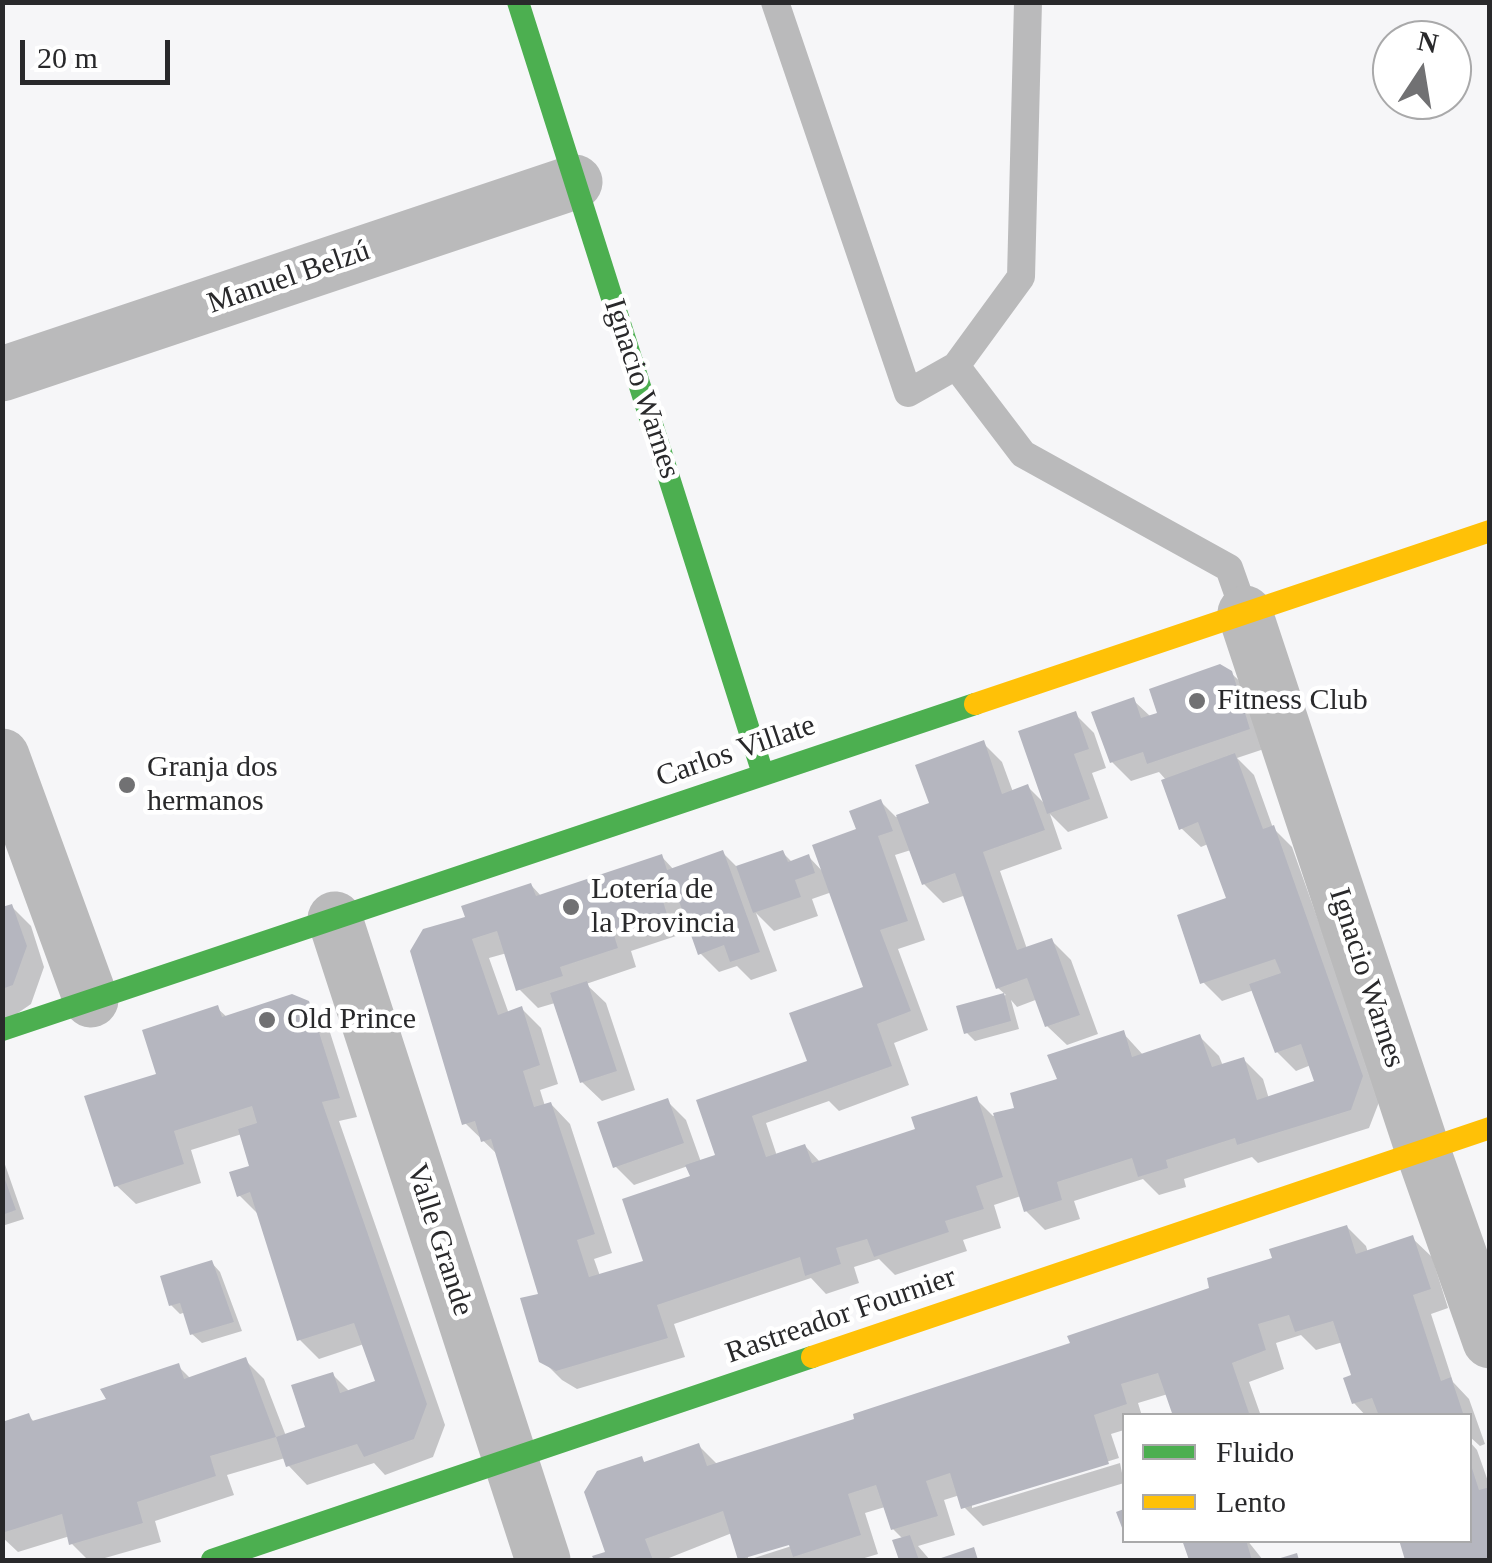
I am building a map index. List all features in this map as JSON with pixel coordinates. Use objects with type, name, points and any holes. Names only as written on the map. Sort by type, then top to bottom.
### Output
[{"type":"street","name":"Ignacio Warnes","points":[[518,2],[763,774]]},
{"type":"street","name":"Manuel Belzú","points":[[2,374],[575,182]]},
{"type":"street","name":"Carlos Villate","points":[[2,1030],[1490,532]]},
{"type":"street","name":"Ignacio Warnes","points":[[1245,613],[1422,1151],[1490,1341]]},
{"type":"street","points":[[2,756],[91,1000]]},
{"type":"street","name":"Valle Grande","points":[[335,919],[542,1560]]},
{"type":"street","name":"Rastreador Fournier","points":[[212,1560],[1490,1128]]},
{"type":"lane","points":[[775,2],[908,393],[956,366],[1020,277],[1028,2]]},
{"type":"lane","points":[[956,366],[1023,454],[1228,568],[1245,613]]},
{"type":"building","name":"Fitness Club","points":[[1220,664],[1232,671],[1250,729],[1147,764],[1143,752],[1110,763],[1091,712],[1134,697],[1141,718],[1157,713],[1149,689]]},
{"type":"building","points":[[1076,711],[1089,749],[1074,754],[1090,799],[1047,814],[1018,731]]},
{"type":"building","points":[[984,740],[1002,794],[1028,784],[1045,830],[983,852],[1017,950],[1052,938],[1080,1015],[1045,1027],[1027,978],[996,989],[955,873],[922,885],[896,815],[929,803],[915,765]]},
{"type":"building","points":[[1235,753],[1263,829],[1274,825],[1363,1076],[1351,1110],[1237,1145],[1235,1138],[1166,1160],[1168,1168],[1138,1177],[1132,1158],[1057,1182],[1062,1200],[1024,1212],[993,1113],[1014,1108],[1010,1093],[1057,1079],[1047,1055],[1124,1030],[1132,1057],[1200,1034],[1212,1067],[1244,1057],[1257,1100],[1314,1081],[1301,1044],[1275,1053],[1249,984],[1281,973],[1275,959],[1200,984],[1177,915],[1226,898],[1198,822],[1179,830],[1161,780]]},
{"type":"building","points":[[881,799],[893,831],[878,836],[908,921],[880,930],[911,1011],[877,1024],[892,1066],[752,1116],[766,1157],[805,1144],[812,1163],[915,1129],[911,1117],[977,1096],[1003,1177],[976,1186],[984,1209],[945,1221],[949,1232],[874,1257],[867,1239],[836,1248],[841,1264],[805,1276],[800,1257],[657,1305],[668,1338],[556,1371],[539,1362],[520,1298],[538,1294],[491,1139],[481,1142],[475,1121],[462,1125],[410,951],[423,929],[465,917],[461,906],[531,883],[536,896],[662,854],[667,870],[723,850],[760,952],[730,962],[724,945],[698,955],[675,890],[661,895],[667,914],[613,932],[618,948],[560,967],[563,976],[516,991],[497,931],[472,939],[498,1015],[522,1006],[540,1065],[523,1071],[534,1107],[551,1102],[595,1234],[577,1240],[589,1277],[643,1261],[622,1199],[690,1176],[685,1165],[715,1155],[696,1100],[807,1061],[789,1013],[863,987],[812,845],[856,829],[849,811]]},
{"type":"building","points":[[783,850],[788,862],[809,854],[815,873],[795,880],[801,897],[753,913],[736,866]]},
{"type":"building","points":[[12,904],[27,946],[13,985],[2,989],[2,907]]},
{"type":"building","points":[[587,981],[617,1071],[580,1083],[550,993]]},
{"type":"building","points":[[1004,993],[1011,1021],[964,1034],[956,1006]]},
{"type":"building","points":[[292,994],[309,1001],[340,1098],[322,1102],[427,1404],[414,1439],[364,1457],[357,1444],[286,1467],[276,1437],[305,1427],[291,1385],[333,1372],[340,1393],[375,1381],[354,1323],[297,1341],[250,1192],[237,1197],[229,1172],[249,1166],[238,1129],[257,1123],[252,1106],[174,1131],[184,1164],[114,1187],[84,1096],[156,1074],[142,1030],[218,1005],[222,1017]]},
{"type":"building","points":[[668,1098],[684,1143],[613,1168],[597,1122]]},
{"type":"building","points":[[2,1171],[16,1210],[2,1215]]},
{"type":"building","points":[[1347,1225],[1356,1254],[1413,1235],[1431,1289],[1413,1295],[1441,1381],[1451,1377],[1463,1413],[1378,1413],[1372,1398],[1352,1404],[1343,1378],[1351,1375],[1333,1321],[1295,1332],[1289,1315],[1258,1324],[1266,1350],[1232,1363],[1249,1413],[1172,1413],[1158,1373],[1121,1384],[1127,1404],[1094,1415],[1109,1464],[961,1509],[950,1473],[926,1481],[938,1516],[891,1530],[876,1485],[848,1494],[861,1535],[793,1557],[789,1545],[738,1560],[723,1511],[645,1539],[653,1560],[594,1560],[592,1556],[605,1552],[584,1492],[597,1471],[642,1456],[644,1462],[699,1443],[707,1466],[854,1419],[853,1414],[1070,1343],[1067,1336],[1209,1288],[1207,1278],[1272,1258],[1269,1249]]},
{"type":"building","points":[[212,1260],[234,1322],[190,1335],[180,1303],[169,1306],[160,1276]]},
{"type":"building","points":[[246,1357],[276,1437],[210,1456],[216,1476],[137,1502],[143,1523],[69,1545],[62,1514],[2,1533],[2,1422],[29,1413],[32,1421],[106,1399],[100,1389],[179,1363],[184,1379]]},
{"type":"building","points":[[1472,1468],[1479,1490],[1490,1487],[1490,1560],[1405,1560],[1400,1543],[1472,1543]]},
{"type":"building","points":[[910,1535],[919,1560],[899,1560],[892,1540]]},
{"type":"building","points":[[1183,1543],[1247,1543],[1252,1560],[1189,1560]]},
{"type":"building","points":[[974,1547],[978,1560],[935,1560]]},
{"type":"building","points":[[1297,1553],[1299,1560],[1274,1560]]},
{"type":"traffic: fast","points":[[518,2],[763,774]]},
{"type":"traffic: fast","points":[[2,1030],[975,704]]},
{"type":"traffic: fast","points":[[212,1560],[812,1357]]},
{"type":"traffic: slow","points":[[975,704],[1490,531]]},
{"type":"traffic: slow","points":[[812,1357],[1490,1128]]},
{"type":"place","name":"Fitness Club","points":[[1197,701]]},
{"type":"place","name":"Granja dos hermanos","points":[[127,785]]},
{"type":"place","name":"Lotería de la Provincia","points":[[571,907]]},
{"type":"place","name":"Old Prince","points":[[267,1020]]}]
